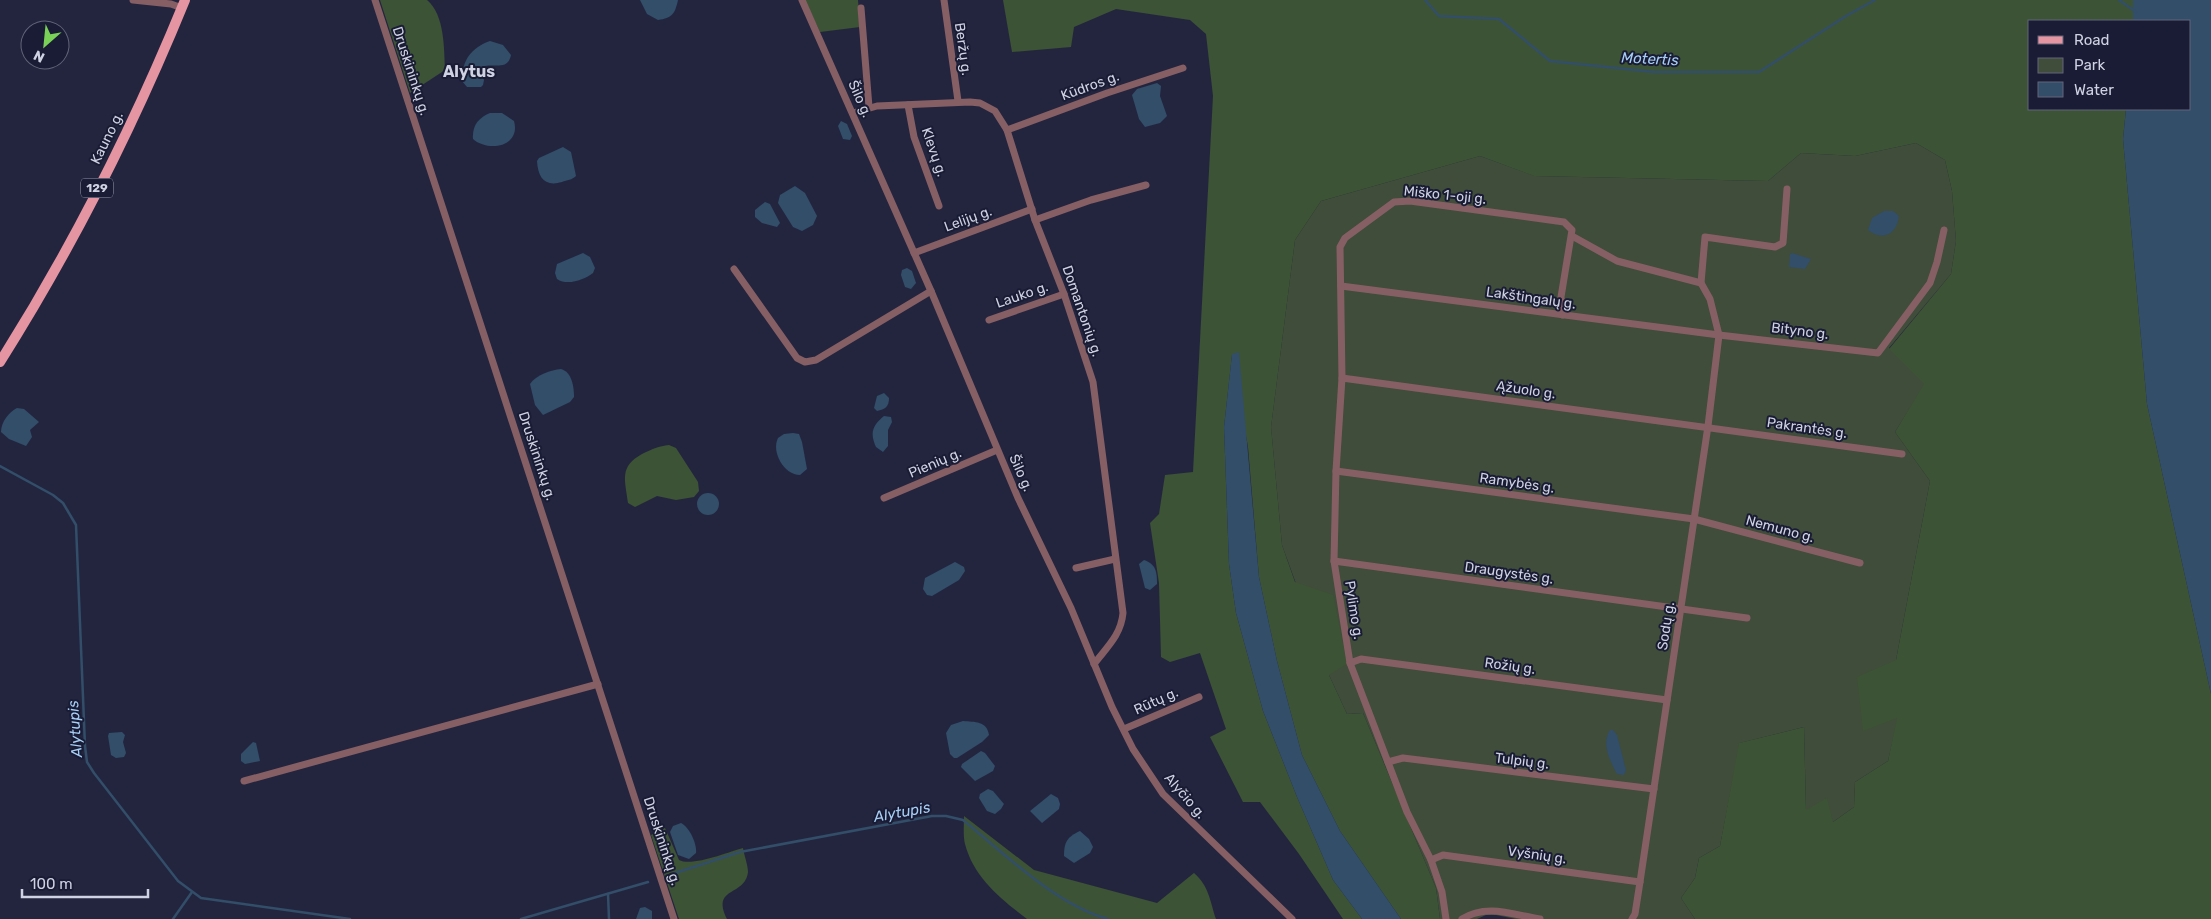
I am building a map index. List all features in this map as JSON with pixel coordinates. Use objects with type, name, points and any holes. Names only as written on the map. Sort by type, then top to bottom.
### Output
[{"type":"main road","name":"Kauno g.","points":[[0,362],[49,279],[94,194],[144,94],[183,4]]},
{"type":"street","points":[[134,0],[183,4]]},
{"type":"street","name":"Druskininkų g.","points":[[375,0],[674,919]]},
{"type":"street","name":"Šilo g.","points":[[802,0],[854,113],[997,450],[1071,608],[1094,664]]},
{"type":"street","name":"Beržų g.","points":[[944,0],[958,101]]},
{"type":"street","points":[[861,8],[870,107]]},
{"type":"street","name":"Kūdros g.","points":[[1007,130],[1107,93],[1183,68]]},
{"type":"street","name":"Domantonių g.","points":[[854,113],[870,107],[958,101],[980,103],[995,111],[1007,130],[1032,209],[1064,294],[1093,382],[1123,613],[1122,626],[1117,636],[1094,664]]},
{"type":"street","name":"Klevų g.","points":[[908,105],[914,137],[939,206]]},
{"type":"street","points":[[1036,220],[1091,200],[1146,186]]},
{"type":"street","points":[[1719,335],[1710,299],[1701,283],[1706,237],[1775,247],[1783,243],[1787,189]]},
{"type":"street","name":"Miško 1-oji g.","points":[[1341,286],[1340,247],[1345,238],[1394,202],[1410,201],[1564,222],[1570,227],[1572,236]]},
{"type":"street","name":"Lelijų g.","points":[[914,253],[1032,209]]},
{"type":"street","name":"Bityno g.","points":[[1719,335],[1878,353],[1930,284],[1944,230]]},
{"type":"street","points":[[1563,315],[1561,297],[1572,236],[1617,261],[1701,283]]},
{"type":"street","points":[[734,270],[796,358],[805,362],[816,360],[931,291]]},
{"type":"street","name":"Lakštingalų g.","points":[[1341,286],[1719,335]]},
{"type":"street","name":"Pylimo g.","points":[[1341,286],[1342,378],[1336,471],[1334,561],[1350,663],[1407,812],[1431,860],[1442,892],[1446,919]]},
{"type":"street","name":"Lauko g.","points":[[989,320],[1064,294]]},
{"type":"street","name":"Sodų g.","points":[[1632,919],[1635,914],[1681,609],[1708,426],[1719,335]]},
{"type":"street","name":"Ąžuolo g.","points":[[1342,378],[1708,426]]},
{"type":"street","name":"Pakrantės g.","points":[[1708,426],[1902,454]]},
{"type":"street","name":"Pienių g.","points":[[884,498],[997,450]]},
{"type":"street","name":"Ramybės g.","points":[[1336,471],[1694,519]]},
{"type":"street","name":"Nemuno g.","points":[[1694,519],[1860,563]]},
{"type":"street","points":[[1076,568],[1115,559]]},
{"type":"street","name":"Draugystės g.","points":[[1334,561],[1747,618]]},
{"type":"street","name":"Rožių g.","points":[[1350,663],[1361,659],[1667,700]]},
{"type":"street","name":"Alyčio g.","points":[[1094,664],[1134,748],[1163,794],[1292,919]]},
{"type":"street","points":[[244,781],[598,684]]},
{"type":"street","name":"Rūtų g.","points":[[1124,729],[1199,696]]},
{"type":"street","name":"Tulpių g.","points":[[1388,762],[1403,758],[1654,790]]},
{"type":"street","name":"Vyšnių g.","points":[[1431,860],[1443,855],[1640,882]]},
{"type":"street","points":[[1462,919],[1481,910],[1493,910],[1540,919]]},
{"type":"green space","points":[[380,0],[427,0],[433,6],[440,23],[444,43],[445,70],[410,93]]},
{"type":"green space","points":[[805,0],[858,0],[860,27],[820,32]]},
{"type":"green space","points":[[1003,0],[2133,0],[2133,20],[2028,20],[2028,110],[2126,110],[2123,139],[2147,404],[2211,694],[2211,919],[1695,919],[1681,898],[1695,878],[1699,858],[1720,846],[1739,743],[1804,727],[1806,810],[1827,798],[1833,822],[1854,807],[1855,782],[1888,761],[1897,718],[1863,731],[1857,677],[1896,660],[1930,481],[1895,432],[1924,384],[1889,349],[1951,274],[1956,241],[1952,191],[1945,160],[1916,143],[1855,156],[1801,153],[1768,181],[1534,176],[1480,156],[1321,201],[1295,240],[1271,427],[1282,545],[1295,582],[1333,595],[1347,664],[1329,675],[1347,714],[1363,713],[1436,888],[1440,919],[1401,919],[1340,831],[1302,755],[1277,661],[1259,577],[1248,447],[1232,355],[1224,427],[1229,564],[1236,613],[1263,711],[1297,797],[1333,880],[1362,919],[1343,919],[1299,854],[1260,802],[1243,802],[1210,737],[1226,729],[1200,653],[1170,662],[1161,657],[1159,583],[1150,523],[1159,514],[1165,475],[1193,472],[1213,96],[1206,34],[1190,20],[1116,9],[1074,27],[1071,47],[1012,52]]},
{"type":"green space","points":[[1916,143],[1945,160],[1952,191],[1956,241],[1951,274],[1889,348],[1925,384],[1895,432],[1930,481],[1896,660],[1898,718],[1888,761],[1855,782],[1854,807],[1833,822],[1806,810],[1804,727],[1740,743],[1720,846],[1699,858],[1695,878],[1681,898],[1695,919],[1516,919],[1486,915],[1477,919],[1440,919],[1436,888],[1363,713],[1347,714],[1329,675],[1282,545],[1271,427],[1295,240],[1321,201],[1480,156],[1535,176],[1768,181],[1801,153],[1855,156]]},
{"type":"green space","points":[[669,445],[676,448],[698,482],[699,491],[694,497],[676,500],[657,496],[635,507],[628,503],[625,474],[630,464],[646,452]]},
{"type":"green space","points":[[964,816],[1034,870],[1157,903],[1194,873],[1206,889],[1216,919],[1027,919],[990,887],[975,867],[965,844]]},
{"type":"green space","points":[[665,828],[679,860],[685,862],[701,860],[743,848],[748,872],[746,880],[730,892],[723,901],[723,909],[727,919],[679,919],[651,835]]},
{"type":"water","points":[[640,0],[678,0],[676,9],[672,14],[667,18],[658,20],[647,14]]},
{"type":"water","points":[[2133,0],[2211,0],[2211,694],[2147,404],[2123,139],[2126,110],[2191,110],[2191,20],[2133,20]]},
{"type":"water","points":[[490,41],[503,45],[511,55],[509,60],[504,65],[485,66],[481,71],[484,80],[483,85],[481,87],[467,87],[462,81],[466,61],[473,51]]},
{"type":"water","points":[[1157,83],[1161,86],[1160,96],[1167,116],[1160,123],[1145,127],[1139,119],[1132,95],[1137,89]]},
{"type":"water","points":[[490,113],[502,113],[514,121],[515,130],[513,136],[502,145],[487,146],[473,139],[477,123],[482,117]]},
{"type":"water","points":[[841,121],[847,124],[852,136],[850,140],[843,139],[838,126]]},
{"type":"water","points":[[563,147],[571,152],[576,176],[556,183],[547,182],[539,172],[537,161],[539,158]]},
{"type":"water","points":[[795,186],[805,193],[817,216],[813,225],[802,231],[793,227],[778,203],[780,195]]},
{"type":"water","points":[[765,202],[770,204],[780,223],[777,227],[762,223],[755,217],[755,210]]},
{"type":"water","points":[[1884,211],[1893,211],[1899,216],[1898,222],[1892,232],[1884,236],[1874,234],[1868,230],[1872,218]]},
{"type":"water","points":[[583,253],[590,257],[595,268],[593,273],[585,278],[570,282],[557,279],[555,273],[557,264]]},
{"type":"water","points":[[1790,254],[1811,259],[1805,269],[1789,267]]},
{"type":"water","points":[[907,268],[912,271],[916,283],[911,289],[905,287],[901,275],[902,270]]},
{"type":"water","points":[[1239,352],[1259,577],[1277,661],[1302,755],[1340,831],[1401,919],[1362,919],[1333,880],[1263,711],[1236,613],[1229,564],[1224,427],[1232,354]]},
{"type":"water","points":[[561,369],[568,373],[570,377],[574,397],[570,402],[543,415],[535,405],[530,384],[544,373]]},
{"type":"water","points":[[884,393],[889,398],[888,404],[877,411],[874,408],[877,396]]},
{"type":"water","points":[[17,408],[24,409],[39,422],[30,430],[32,437],[26,446],[9,439],[1,432],[6,418]]},
{"type":"water","points":[[884,416],[891,417],[892,422],[888,430],[888,446],[883,452],[876,447],[873,430]]},
{"type":"water","points":[[784,434],[799,434],[807,469],[800,475],[794,474],[784,467],[776,450],[778,438]]},
{"type":"water","points":[[708,493],[716,496],[719,504],[716,512],[708,515],[700,512],[697,504],[700,496]]},
{"type":"water","points":[[1144,560],[1153,566],[1156,572],[1157,584],[1150,590],[1145,588],[1139,564]]},
{"type":"water","points":[[955,562],[964,567],[965,571],[959,580],[932,596],[927,595],[923,589],[925,578]]},
{"type":"water","points":[[963,721],[976,722],[983,725],[988,730],[989,735],[982,742],[954,758],[950,754],[946,733],[951,725]]},
{"type":"water","points":[[1610,730],[1613,730],[1617,735],[1626,770],[1624,775],[1617,774],[1606,747],[1607,735]]},
{"type":"water","points":[[122,732],[125,735],[123,742],[126,753],[124,757],[116,758],[111,755],[108,736],[109,733]]},
{"type":"water","points":[[253,742],[256,743],[260,761],[245,764],[241,761],[241,754]]},
{"type":"water","points":[[981,751],[985,753],[995,766],[993,771],[975,781],[961,767],[962,764]]},
{"type":"water","points":[[988,789],[993,791],[1004,804],[995,814],[987,811],[979,798],[980,794]]},
{"type":"water","points":[[1051,794],[1058,798],[1059,809],[1042,823],[1030,811]]},
{"type":"water","points":[[681,823],[690,832],[695,845],[696,853],[689,859],[678,855],[670,832],[673,826]]},
{"type":"water","points":[[1080,831],[1089,839],[1093,847],[1090,853],[1074,863],[1064,856],[1065,847],[1069,838]]},
{"type":"water","points":[[645,907],[652,911],[652,919],[636,919],[640,908]]},
{"type":"waterway","name":"Motertis","points":[[1425,0],[1439,16],[1499,19],[1550,61],[1654,72],[1759,72],[1846,16],[1875,0]]},
{"type":"waterway","name":"Motertis","points":[[2119,0],[2136,12]]},
{"type":"waterway","name":"Alytupis","points":[[0,466],[53,495],[63,503],[76,525],[85,746],[87,762],[94,773],[178,881],[201,898],[350,919]]},
{"type":"waterway","name":"Alytupis","points":[[672,874],[740,852],[932,816],[946,816],[963,820],[1014,863],[1050,890],[1069,902],[1108,919]]},
{"type":"waterway","name":"Alytupis","points":[[521,919],[648,882]]},
{"type":"waterway","points":[[173,919],[192,892]]},
{"type":"waterway","points":[[608,894],[609,919]]},
{"type":"district","name":"Alytus","points":[[469,71]]}]
